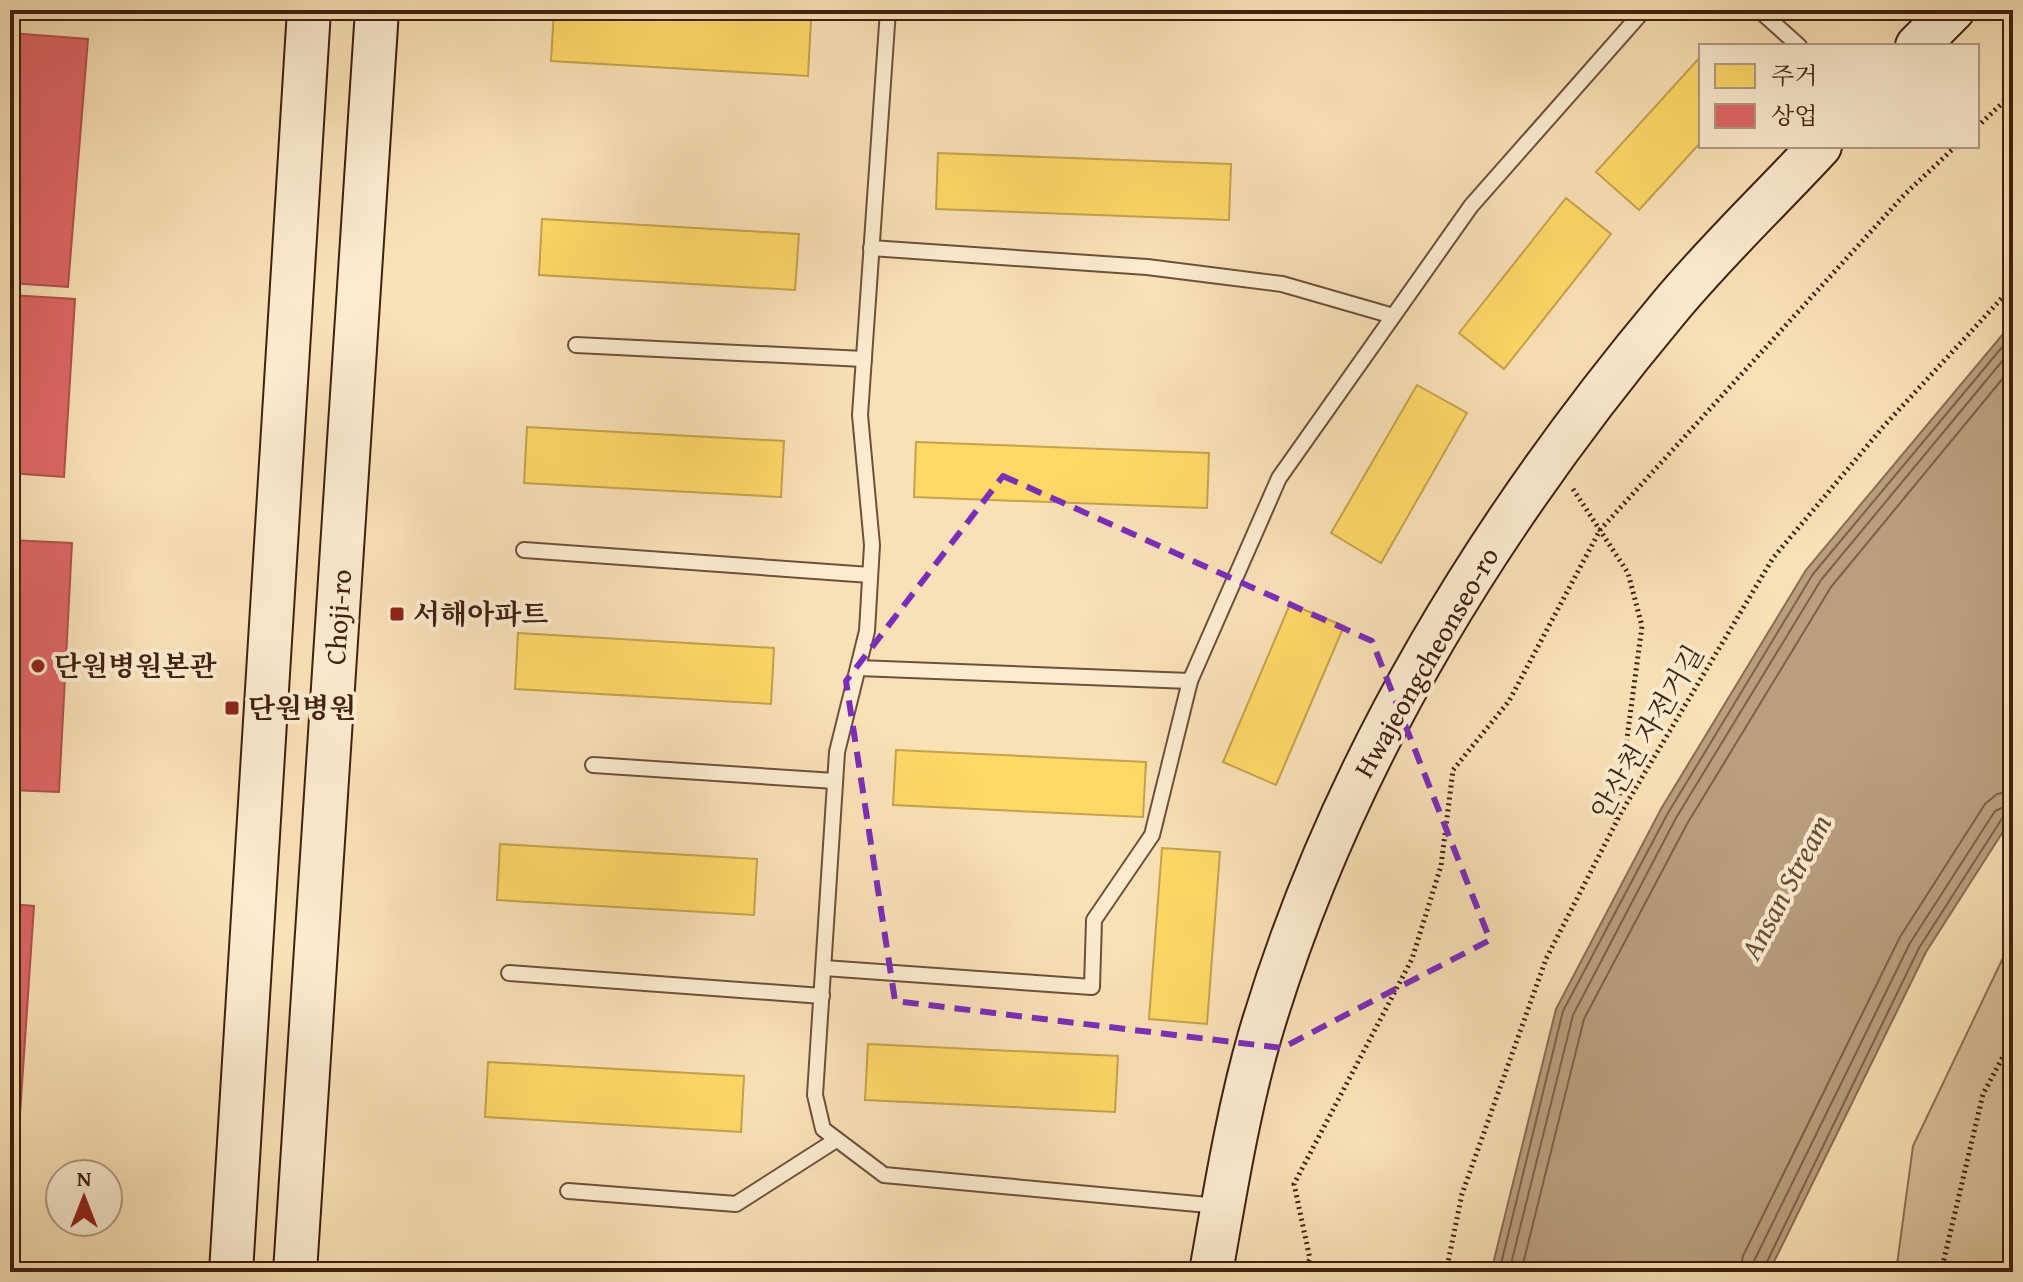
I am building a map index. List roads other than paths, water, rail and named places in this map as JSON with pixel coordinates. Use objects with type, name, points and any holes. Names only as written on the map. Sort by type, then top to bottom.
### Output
[{"type":"street","points":[[231,1272],[309,10]]},
{"type":"street","name":"Choji-ro","points":[[295,1272],[377,10]]},
{"type":"street","points":[[1919,44],[1953,10]]},
{"type":"street","name":"Hwajeongcheonseo-ro","points":[[1211,1272],[1260,1036],[1299,926],[1364,765],[1448,612],[1551,455],[1670,306],[1818,148]]},
{"type":"lane","points":[[888,10],[860,415],[872,545],[867,631],[837,752],[815,1095],[823,1129],[884,1175],[1223,1206]]},
{"type":"lane","points":[[824,968],[1092,987],[1094,920],[1152,835],[1190,681],[1279,478],[1471,206],[1644,10]]},
{"type":"lane","points":[[1759,10],[1797,44]]},
{"type":"lane","points":[[871,248],[1147,267],[1252,280],[1282,284],[1393,316]]},
{"type":"lane","points":[[576,345],[864,359]]},
{"type":"lane","points":[[524,550],[870,575]]},
{"type":"lane","points":[[858,668],[1190,681]]},
{"type":"lane","points":[[593,765],[835,781]]},
{"type":"lane","points":[[509,973],[822,996]]},
{"type":"lane","points":[[568,1191],[736,1204],[836,1140]]},
{"type":"water","name":"Ansan Stream","points":[[2013,322],[2013,816],[1926,952],[1769,1272],[1491,1272],[1556,1009],[1661,809],[1806,570]]},
{"type":"place","name":"서해아파트","points":[[397,614]]},
{"type":"place","name":"단원병원본관","points":[[38,666]]},
{"type":"place","name":"단원병원","points":[[232,708]]}]
